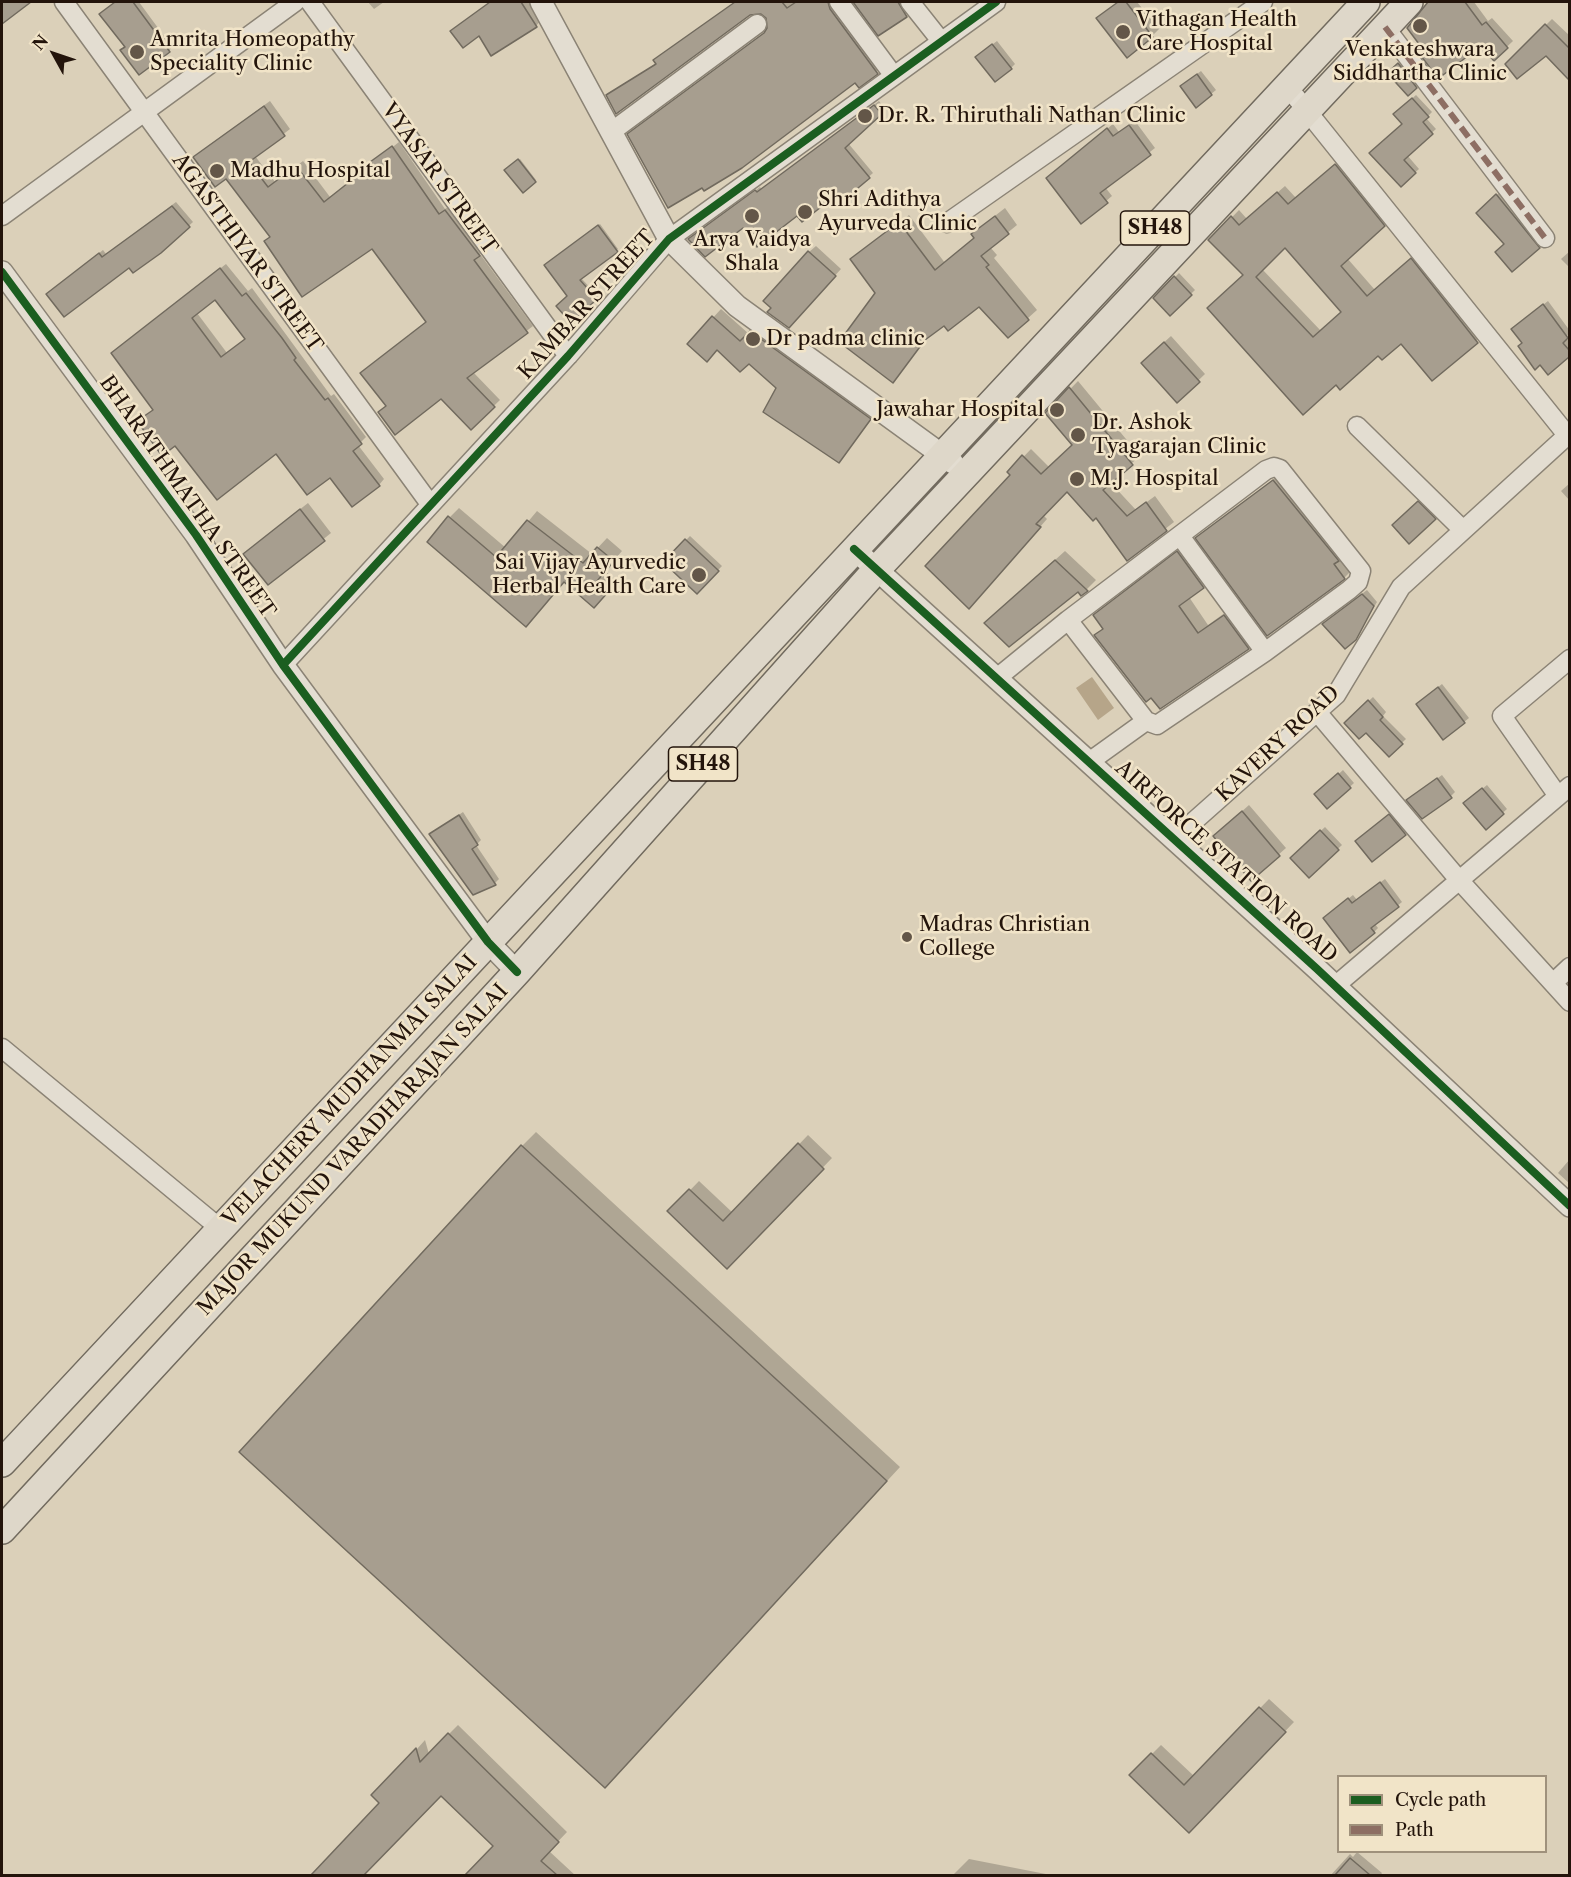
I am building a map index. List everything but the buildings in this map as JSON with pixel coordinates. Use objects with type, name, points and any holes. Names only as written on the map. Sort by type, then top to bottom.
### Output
[{"type":"main road","name":"MAJOR MUKUND VARADHARAJAN SALAI","points":[[2,1530],[517,972],[877,569],[1409,2]]},
{"type":"main road","name":"SH48","points":[[943,454],[1287,86],[1360,4]]},
{"type":"main road","name":"VELACHERY MUDHANMAI SALAI","points":[[2,1463],[222,1230],[943,454]]},
{"type":"street","name":"AGASTHIYAR STREET","points":[[64,2],[430,504]]},
{"type":"street","points":[[2,216],[296,2]]},
{"type":"street","name":"VYASAR STREET","points":[[310,2],[568,356]]},
{"type":"street","points":[[543,2],[669,239],[737,306],[943,454],[966,474]]},
{"type":"street","points":[[839,2],[894,76]]},
{"type":"street","points":[[910,2],[941,41]]},
{"type":"street","name":"KAMBAR STREET","points":[[283,665],[568,356],[669,239],[996,2]]},
{"type":"street","points":[[947,223],[1263,2]]},
{"type":"street","points":[[1360,4],[1545,238]]},
{"type":"street","points":[[611,132],[758,24]]},
{"type":"street","points":[[1287,86],[1568,434]]},
{"type":"street","name":"BHARATHMATHA STREET","points":[[2,272],[196,535],[283,665],[488,942],[517,972]]},
{"type":"street","points":[[1357,426],[1463,530]]},
{"type":"street","name":"KAVERY ROAD","points":[[1174,839],[1336,695],[1401,587],[1568,434]]},
{"type":"street","points":[[997,678],[1068,620],[1266,470],[1274,467],[1280,469],[1361,571],[1358,582],[1265,652],[1157,725],[1146,721],[1068,620]]},
{"type":"street","points":[[1180,536],[1265,652]]},
{"type":"street","name":"AIRFORCE STATION ROAD","points":[[854,549],[1335,986],[1569,1206]]},
{"type":"street","points":[[1335,986],[1564,791],[1502,716],[1569,659]]},
{"type":"street","points":[[1317,712],[1459,880],[1569,1002]]},
{"type":"street","points":[[1089,762],[1146,721]]},
{"type":"street","points":[[1553,983],[1569,967]]},
{"type":"street","points":[[2,1048],[222,1230]]},
{"type":"shaded area","points":[[1092,677],[1114,708],[1098,720],[1076,688]]},
{"type":"marked path","points":[[1385,27],[1545,238]]},
{"type":"cycle path","points":[[283,665],[568,356],[669,239],[996,2]]},
{"type":"cycle path","points":[[2,272],[196,535],[283,665],[488,942],[517,972]]},
{"type":"cycle path","points":[[854,549],[1316,968],[1570,1206]]},
{"type":"place","name":"Venkateshwara Siddhartha Clinic","points":[[1420,26]]},
{"type":"place","name":"Vithagan Health Care Hospital","points":[[1123,32]]},
{"type":"place","name":"Amrita Homeopathy Speciality Clinic","points":[[137,52]]},
{"type":"place","name":"Dr. R. Thiruthali Nathan Clinic","points":[[865,116]]},
{"type":"place","name":"Madhu Hospital","points":[[217,171]]},
{"type":"place","name":"Shri Adithya Ayurveda Clinic","points":[[805,212]]},
{"type":"place","name":"Arya Vaidya Shala","points":[[752,216]]},
{"type":"place","name":"Dr padma clinic","points":[[753,339]]},
{"type":"place","name":"Jawahar Hospital","points":[[1057,410]]},
{"type":"place","name":"Dr. Ashok Tyagarajan Clinic","points":[[1078,435]]},
{"type":"place","name":"M.J. Hospital","points":[[1077,479]]},
{"type":"place","name":"Sai Vijay Ayurvedic Herbal Health Care","points":[[699,575]]},
{"type":"place","name":"Madras Christian College","points":[[907,937]]}]
